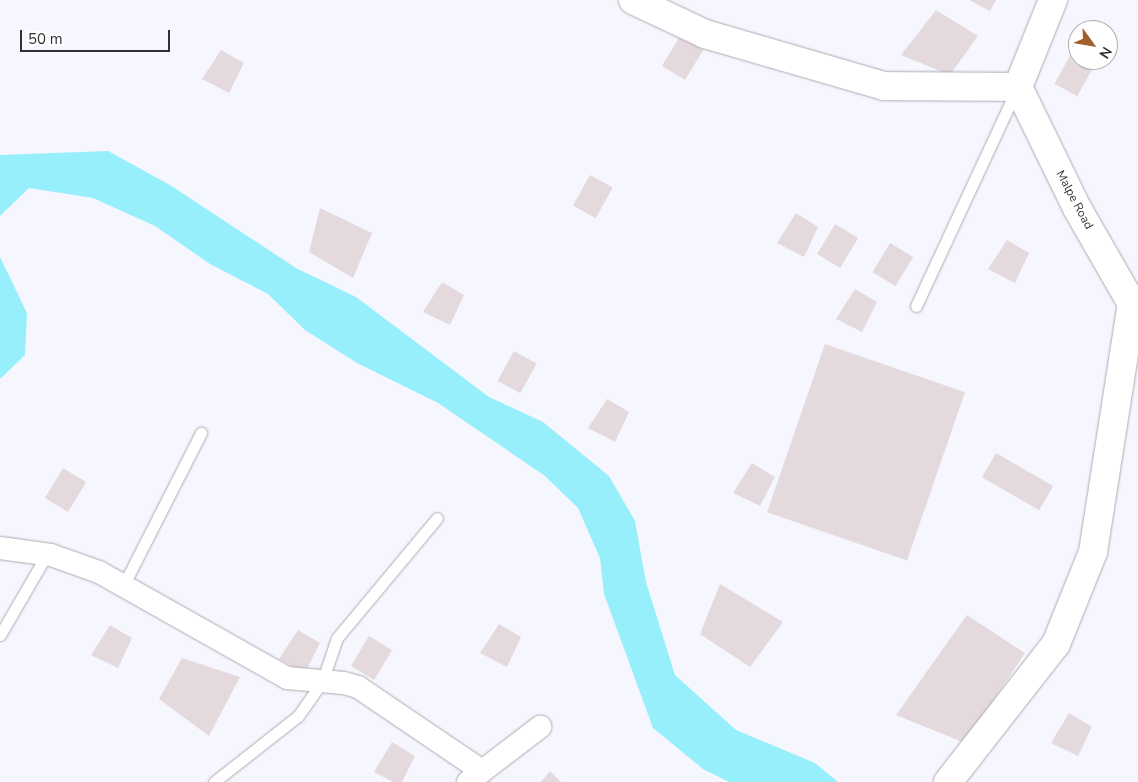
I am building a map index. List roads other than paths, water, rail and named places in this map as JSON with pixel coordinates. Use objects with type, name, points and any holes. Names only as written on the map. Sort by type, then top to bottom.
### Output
[{"type":"street","points":[[642,2],[705,34],[884,86],[1018,87],[1053,0]]},
{"type":"street","name":"Malpe Road","points":[[1018,87],[1077,208],[1135,306]]},
{"type":"street","points":[[948,782],[1056,644],[1093,552],[1135,306]]},
{"type":"street","points":[[0,548],[47,554],[76,562],[124,586],[287,678],[358,687],[475,776],[540,727]]},
{"type":"lane","points":[[916,306],[1018,87]]},
{"type":"lane","points":[[124,586],[201,433]]},
{"type":"lane","points":[[214,782],[298,716],[322,682],[336,638],[437,518]]},
{"type":"lane","points":[[0,635],[47,554]]},
{"type":"water","points":[[108,151],[170,185],[296,268],[356,297],[489,397],[543,422],[609,476],[635,521],[646,582],[675,675],[736,730],[815,763],[838,782],[729,782],[703,769],[653,728],[604,594],[600,558],[578,508],[545,476],[438,403],[357,363],[305,330],[268,294],[210,264],[155,226],[93,198],[29,188],[0,216],[0,155]]},
{"type":"water","points":[[0,257],[27,313],[25,355],[0,379]]}]
